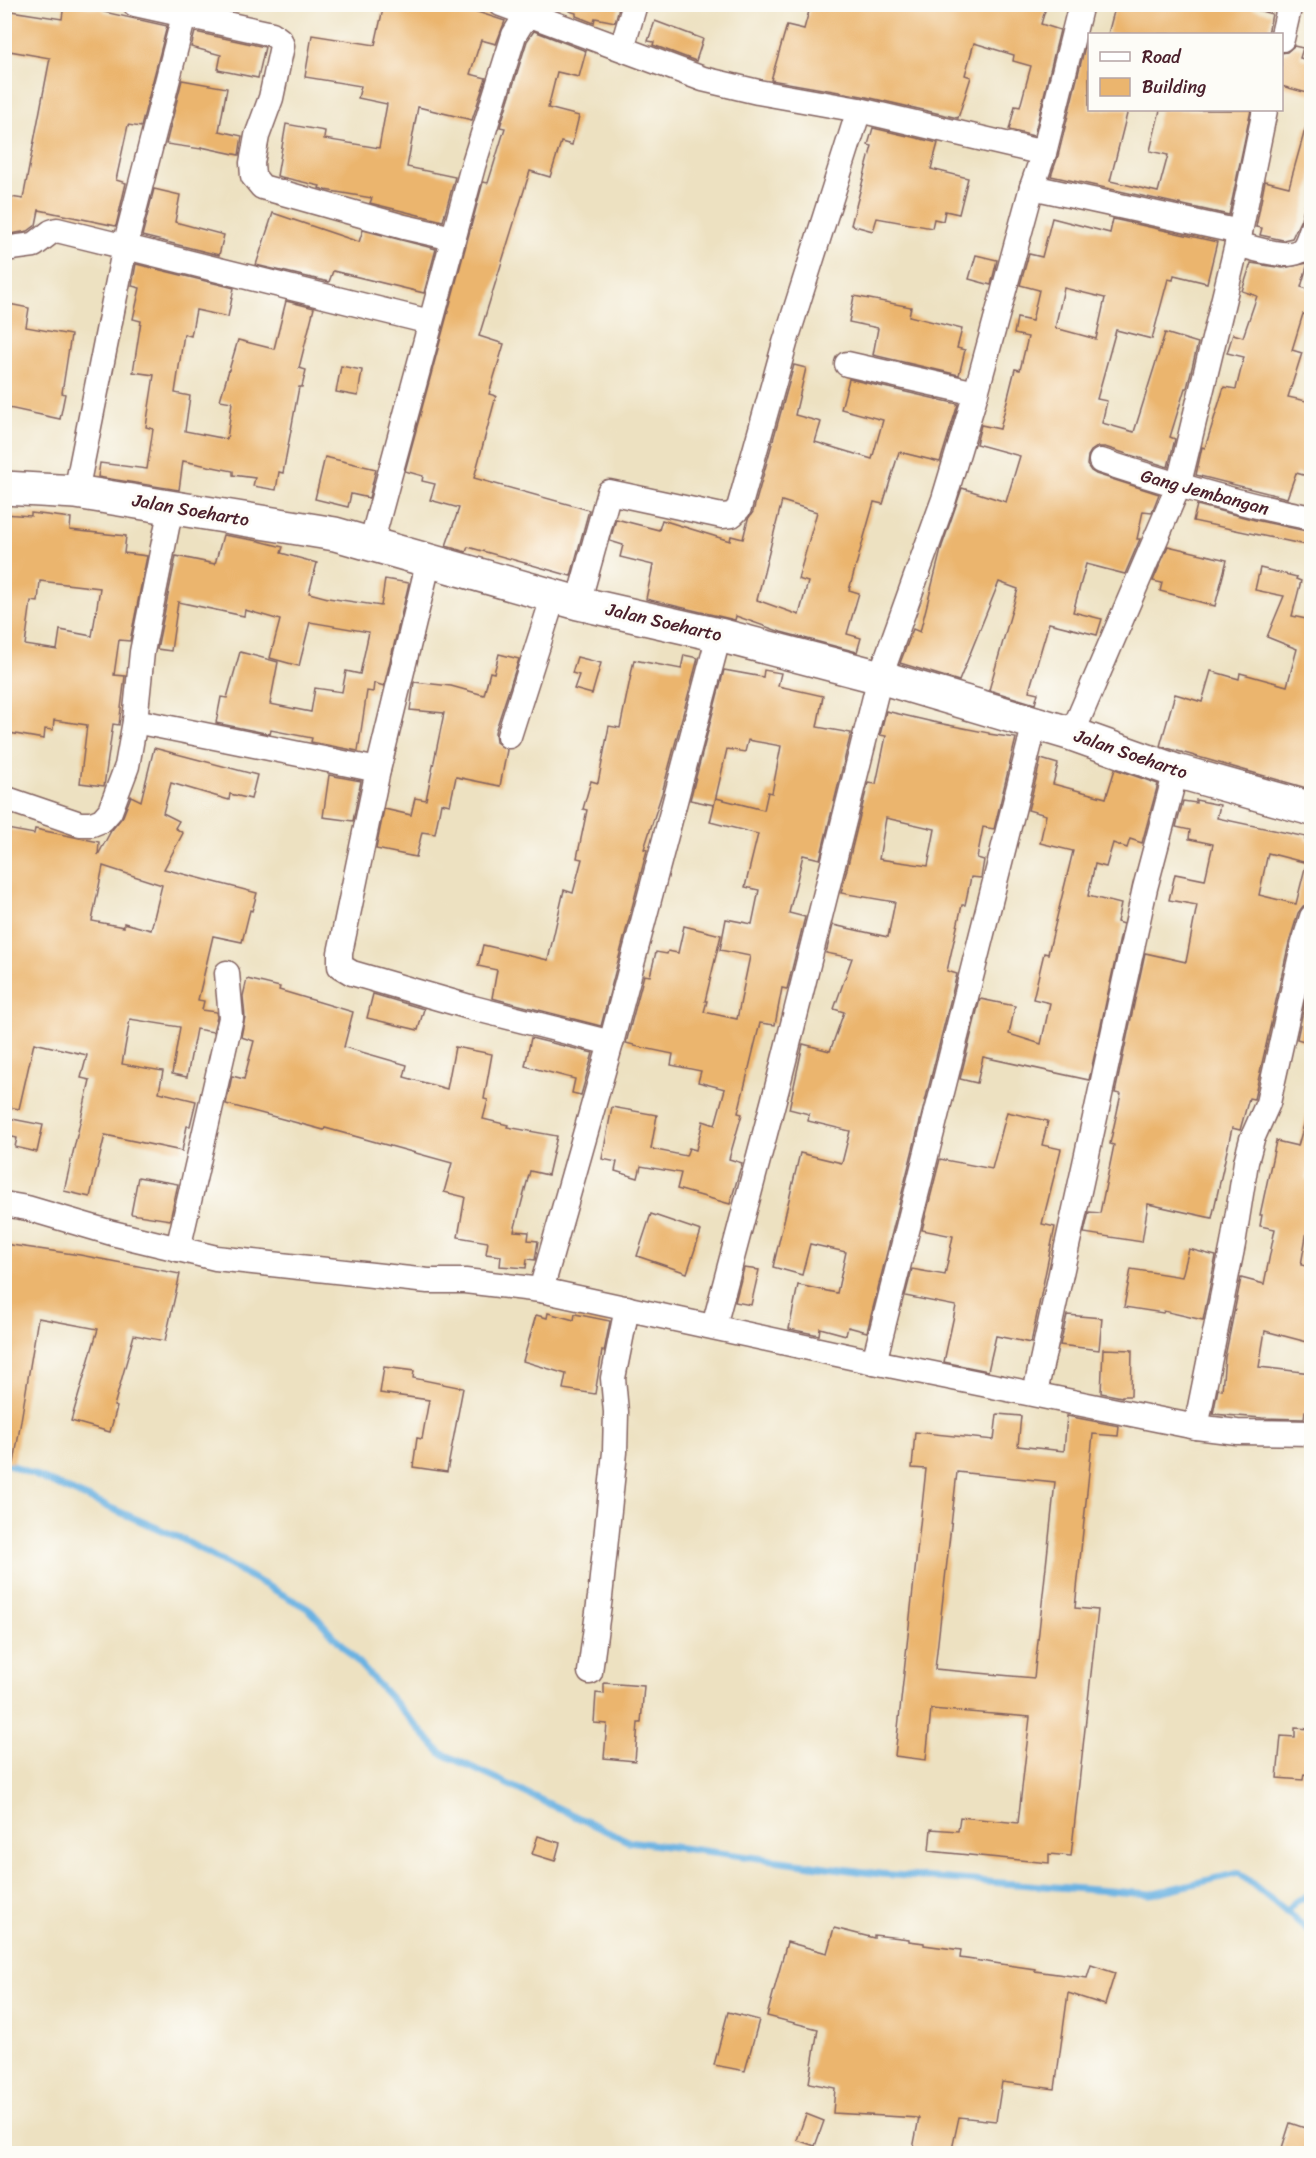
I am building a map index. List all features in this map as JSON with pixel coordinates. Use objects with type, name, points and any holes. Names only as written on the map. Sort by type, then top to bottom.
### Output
[{"type":"street","points":[[135,4],[186,10],[272,34],[280,40],[282,46],[271,98],[256,136],[252,163],[253,176],[262,187],[404,227],[453,238]]},
{"type":"street","points":[[501,4],[703,79],[758,92],[859,110],[1044,153]]},
{"type":"street","points":[[622,48],[635,4]]},
{"type":"street","points":[[714,1326],[777,1088],[880,677],[944,499],[976,393],[1032,187],[1044,153],[1081,4]]},
{"type":"street","points":[[1283,33],[1290,4]]},
{"type":"street","points":[[76,492],[126,246],[186,10]]},
{"type":"street","points":[[371,544],[473,166],[514,35],[522,22],[533,15]]},
{"type":"street","points":[[509,736],[609,492],[722,516],[732,515],[739,508],[785,343],[859,110]]},
{"type":"street","points":[[1072,734],[1178,487],[1238,238],[1265,111]]},
{"type":"street","points":[[1032,187],[1238,238],[1284,255],[1296,254],[1305,247],[1311,228]]},
{"type":"street","points":[[4,249],[34,245],[57,230],[430,322]]},
{"type":"street","points":[[848,363],[976,393]]},
{"type":"street","name":"Gang Jembangan","points":[[1101,461],[1178,487],[1255,507],[1311,518]]},
{"type":"street","name":"Jalan Soeharto","points":[[4,488],[76,492],[144,501],[335,534],[566,599],[880,677],[1072,734],[1176,771],[1311,807]]},
{"type":"street","points":[[6,805],[80,824],[92,824],[102,820],[110,811],[127,766],[135,721],[142,652],[171,507]]},
{"type":"street","points":[[429,560],[378,770],[340,953],[340,966],[352,973],[473,1008],[611,1043]]},
{"type":"street","points":[[541,1290],[611,1043],[718,635]]},
{"type":"street","points":[[135,721],[378,770]]},
{"type":"street","points":[[874,1362],[1035,723]]},
{"type":"street","points":[[1035,1393],[1145,888],[1176,771]]},
{"type":"street","points":[[1196,1427],[1233,1244],[1246,1162],[1252,1139],[1268,1103],[1311,917]]},
{"type":"street","points":[[178,1249],[231,1018],[227,973]]},
{"type":"street","points":[[4,1204],[27,1208],[112,1233],[216,1258],[428,1281],[465,1281],[541,1290],[874,1362],[1196,1427],[1237,1432],[1311,1432]]},
{"type":"street","points":[[590,1672],[615,1452],[616,1412],[613,1377],[627,1308]]},
{"type":"building","points":[[64,4],[104,10],[104,12],[167,26],[141,127],[128,125],[116,180],[126,183],[116,226],[39,210],[36,225],[28,231],[4,235],[4,196],[23,199],[50,58],[4,50],[4,10],[62,19]]},
{"type":"building","points":[[384,4],[453,4],[505,21],[496,44],[481,40],[470,74],[486,78],[472,120],[418,107],[407,167],[455,177],[443,221],[370,203],[372,198],[325,190],[319,188],[320,186],[277,176],[286,124],[325,131],[324,139],[379,148],[387,104],[358,98],[361,86],[305,77],[312,35],[375,45]]},
{"type":"building","points":[[569,4],[620,4],[615,22],[595,18],[594,23],[569,11]]},
{"type":"building","points":[[811,4],[1047,4],[1041,24],[1060,30],[1034,136],[1009,130],[1015,106],[1020,107],[1031,66],[1013,61],[1014,55],[974,43],[965,75],[971,77],[958,118],[862,96],[771,80],[787,25],[804,29]]},
{"type":"building","points":[[1116,4],[1234,4],[1272,14],[1268,33],[1108,33]]},
{"type":"building","points":[[655,21],[703,39],[696,61],[648,41]]},
{"type":"building","points":[[534,31],[586,51],[579,77],[557,72],[548,108],[579,116],[572,145],[561,142],[550,177],[530,171],[479,336],[504,344],[489,394],[496,396],[474,478],[589,510],[571,576],[468,547],[466,552],[446,546],[459,508],[430,500],[435,484],[422,481],[423,476],[405,471],[483,182],[488,183],[505,128],[500,127],[527,41]]},
{"type":"building","points":[[195,32],[265,47],[258,78],[218,70],[221,55],[191,47]]},
{"type":"building","points":[[1086,42],[1088,43],[1088,111],[1128,111],[1110,181],[1158,192],[1168,155],[1150,151],[1160,111],[1251,111],[1229,215],[1051,176]]},
{"type":"building","points":[[1294,46],[1303,48],[1300,58],[1311,61],[1311,94],[1283,87],[1283,53]]},
{"type":"building","points":[[182,80],[227,88],[219,131],[242,136],[239,155],[201,147],[201,149],[166,144]]},
{"type":"building","points":[[1306,126],[1311,126],[1311,182],[1301,219],[1292,238],[1283,240],[1260,235],[1262,228],[1256,227],[1265,181],[1289,187]]},
{"type":"building","points":[[873,128],[938,143],[931,169],[968,178],[959,214],[945,211],[943,221],[934,219],[932,228],[877,218],[873,231],[851,225],[872,146],[868,145]]},
{"type":"building","points":[[154,189],[180,195],[175,222],[224,235],[219,255],[142,236]]},
{"type":"building","points":[[273,213],[359,242],[363,230],[436,249],[424,293],[333,271],[329,282],[256,265]]},
{"type":"building","points":[[1052,218],[1110,233],[1113,219],[1217,242],[1207,283],[1174,275],[1173,280],[1168,279],[1152,339],[1116,330],[1097,399],[1107,401],[1102,423],[1134,432],[1165,333],[1198,343],[1187,388],[1185,388],[1170,437],[1175,439],[1168,467],[1105,447],[1097,447],[1088,456],[1087,465],[1096,474],[1159,494],[1152,512],[1143,511],[1137,539],[1140,539],[1125,574],[1086,564],[1073,612],[1102,619],[1097,635],[1049,623],[1029,691],[1038,693],[1035,704],[989,690],[1018,589],[999,582],[959,681],[900,663],[913,629],[920,632],[942,546],[962,488],[1006,502],[1020,456],[976,444],[981,425],[1000,429],[1015,369],[1020,370],[1028,337],[1014,334],[1017,318],[1032,321],[1039,290],[1020,285],[1029,254],[1042,257]],"holes":[[[1064,288],[1105,298],[1096,339],[1055,328]]]},
{"type":"building","points":[[976,255],[997,260],[991,285],[969,279]]},
{"type":"building","points":[[1251,263],[1283,268],[1308,263],[1301,287],[1311,290],[1311,316],[1303,314],[1292,350],[1302,353],[1288,397],[1311,402],[1311,457],[1307,476],[1296,473],[1287,498],[1196,475],[1202,447],[1205,448],[1224,387],[1236,389],[1244,357],[1227,353],[1233,334],[1243,337],[1257,296],[1242,291]]},
{"type":"building","points":[[136,264],[234,288],[228,317],[196,310],[191,336],[184,334],[175,393],[190,396],[185,431],[227,439],[232,402],[220,400],[238,340],[274,349],[286,301],[314,308],[299,368],[306,370],[302,387],[299,387],[283,473],[279,472],[276,490],[253,486],[255,478],[233,475],[233,471],[183,461],[179,490],[98,477],[100,463],[147,469],[153,429],[146,427],[154,375],[133,372],[141,321],[133,319],[140,288],[132,286]]},
{"type":"building","points":[[854,296],[911,307],[909,316],[962,329],[957,348],[965,350],[959,375],[873,355],[878,328],[849,322]]},
{"type":"building","points":[[4,303],[29,308],[26,327],[71,335],[60,419],[4,407]]},
{"type":"building","points":[[794,365],[806,368],[795,415],[821,422],[815,442],[872,459],[883,420],[841,409],[849,379],[958,404],[940,462],[899,452],[883,504],[874,502],[849,590],[859,593],[847,634],[861,638],[857,652],[781,632],[736,616],[735,620],[646,599],[653,565],[620,557],[623,545],[610,541],[616,519],[659,530],[662,520],[730,541],[731,536],[743,539],[748,519],[753,512]],"holes":[[[782,501],[817,512],[798,579],[808,582],[799,615],[757,600]]]},
{"type":"building","points":[[341,366],[362,370],[358,396],[336,392]]},
{"type":"building","points":[[325,457],[376,469],[369,498],[351,494],[348,507],[315,499]]},
{"type":"building","points":[[1197,505],[1311,532],[1311,546],[1193,521]]},
{"type":"building","points":[[31,513],[71,518],[70,530],[126,536],[124,553],[147,556],[130,641],[119,640],[114,675],[125,676],[119,725],[113,724],[104,786],[80,783],[87,725],[54,720],[53,730],[45,729],[44,739],[4,732],[4,514],[31,516]],"holes":[[[40,581],[100,588],[92,636],[60,630],[57,650],[25,645],[31,601],[38,602]]]},
{"type":"building","points":[[223,535],[283,547],[281,553],[317,563],[309,593],[328,598],[381,606],[385,579],[409,583],[384,686],[374,683],[373,692],[367,691],[358,751],[311,742],[312,738],[271,730],[270,734],[216,723],[221,697],[227,698],[240,652],[278,662],[270,704],[311,712],[315,688],[342,692],[346,671],[360,674],[369,632],[310,622],[299,666],[270,658],[280,620],[245,610],[244,616],[178,602],[171,651],[157,649],[176,556],[215,564]]},
{"type":"building","points":[[1168,546],[1227,560],[1215,606],[1160,591],[1162,583],[1153,581]]},
{"type":"building","points":[[1260,568],[1297,577],[1296,579],[1301,581],[1292,616],[1306,619],[1306,617],[1311,617],[1310,789],[1160,746],[1175,694],[1202,702],[1211,671],[1239,679],[1240,673],[1287,686],[1297,649],[1267,637],[1284,596],[1255,590]]},
{"type":"building","points":[[499,654],[519,659],[495,732],[496,742],[507,750],[500,786],[456,777],[450,805],[441,803],[435,834],[422,832],[416,857],[376,849],[384,809],[411,815],[415,798],[426,800],[444,713],[410,710],[414,682],[451,686],[484,695],[490,672],[494,673]]},
{"type":"building","points":[[684,655],[698,658],[662,793],[644,849],[647,850],[601,1026],[492,998],[497,970],[478,966],[483,945],[548,960],[564,890],[573,893],[582,859],[577,858],[587,810],[583,809],[591,781],[598,783],[609,726],[620,728],[634,660],[681,669]]},
{"type":"building","points":[[577,657],[601,663],[592,694],[574,689],[579,675],[572,673]]},
{"type":"building","points":[[724,670],[763,677],[764,670],[781,673],[778,686],[823,696],[817,727],[851,733],[820,859],[803,855],[789,913],[805,917],[787,989],[782,988],[775,1025],[760,1023],[738,1113],[742,1114],[729,1159],[742,1163],[730,1204],[677,1189],[681,1173],[641,1166],[638,1178],[615,1171],[617,1162],[602,1159],[612,1107],[657,1115],[651,1149],[686,1156],[689,1148],[696,1150],[703,1121],[715,1125],[725,1089],[698,1082],[701,1071],[671,1065],[673,1054],[626,1043],[644,975],[650,976],[656,952],[678,953],[684,926],[721,935],[704,1012],[737,1019],[750,956],[720,950],[726,919],[752,924],[759,890],[745,887],[758,834],[710,822],[716,798],[764,810],[768,792],[772,793],[781,746],[748,740],[745,752],[727,749],[714,805],[690,800]]},
{"type":"building","points":[[886,711],[1016,738],[994,829],[983,827],[977,858],[984,860],[981,878],[971,877],[965,905],[962,905],[947,971],[957,974],[867,1332],[848,1327],[846,1335],[820,1328],[819,1335],[789,1329],[798,1285],[837,1293],[846,1252],[810,1244],[802,1275],[773,1267],[800,1153],[842,1163],[850,1131],[808,1121],[809,1114],[789,1109],[803,1044],[830,1051],[844,1012],[834,1009],[852,958],[826,953],[833,925],[888,937],[895,902],[841,893],[868,783],[876,784],[886,736],[880,735]],"holes":[[[886,818],[935,829],[928,866],[879,859]]]},
{"type":"building","points":[[154,748],[257,775],[251,799],[230,794],[229,800],[171,783],[163,813],[179,821],[175,828],[183,833],[164,869],[257,893],[242,942],[213,936],[198,1000],[204,1001],[202,1010],[216,1012],[217,1017],[213,1032],[196,1029],[187,1077],[172,1074],[180,1027],[130,1019],[122,1064],[163,1071],[159,1092],[196,1101],[190,1126],[187,1126],[182,1151],[105,1135],[90,1197],[64,1191],[90,1080],[81,1078],[87,1055],[34,1043],[19,1109],[4,1106],[4,842],[7,829],[34,834],[35,829],[99,842],[98,855],[111,831],[123,816],[131,796],[141,801]],"holes":[[[103,866],[162,885],[151,930],[124,923],[124,927],[92,921]]]},
{"type":"building","points":[[1041,759],[1058,764],[1053,784],[1106,798],[1115,769],[1158,784],[1142,843],[1130,839],[1127,848],[1113,843],[1106,867],[1095,864],[1088,896],[1121,904],[1117,922],[1123,924],[1089,1080],[983,1057],[977,1083],[960,1079],[980,999],[1015,1006],[1009,1034],[1041,1044],[1050,1003],[1033,999],[1044,953],[1048,954],[1073,851],[1040,843],[1046,815],[1028,810]]},
{"type":"building","points":[[329,775],[361,781],[353,821],[323,817]]},
{"type":"building","points":[[1196,800],[1220,805],[1217,818],[1306,837],[1305,840],[1311,842],[1311,864],[1268,853],[1259,895],[1296,904],[1305,868],[1311,869],[1311,903],[1303,906],[1298,913],[1289,943],[1254,1099],[1249,1098],[1240,1130],[1232,1128],[1212,1218],[1148,1204],[1142,1242],[1084,1233],[1089,1212],[1100,1213],[1114,1145],[1110,1144],[1121,1094],[1115,1093],[1145,953],[1186,962],[1197,905],[1169,900],[1175,874],[1205,880],[1213,844],[1189,839],[1190,830],[1176,827],[1183,801],[1196,803]]},
{"type":"building","points":[[1311,973],[1311,1043],[1297,1039]]},
{"type":"building","points":[[247,979],[280,987],[279,990],[353,1012],[344,1047],[407,1065],[404,1077],[447,1089],[455,1047],[492,1054],[484,1099],[488,1100],[483,1119],[508,1125],[507,1127],[557,1136],[548,1175],[530,1171],[514,1231],[529,1232],[528,1240],[538,1241],[535,1260],[527,1259],[526,1268],[500,1266],[501,1256],[486,1254],[488,1242],[458,1237],[465,1197],[444,1192],[452,1163],[226,1104],[232,1076],[244,1079],[254,1041],[241,1037],[245,1017],[243,996]]},
{"type":"building","points":[[373,994],[424,1009],[418,1030],[367,1018]]},
{"type":"building","points":[[531,1038],[593,1053],[581,1095],[572,1093],[575,1079],[525,1066]]},
{"type":"building","points":[[1007,1112],[1048,1121],[1042,1145],[1061,1149],[1042,1224],[1055,1227],[1031,1343],[996,1336],[988,1371],[944,1362],[956,1306],[905,1296],[912,1269],[945,1275],[953,1236],[922,1230],[940,1159],[992,1169]]},
{"type":"building","points":[[1307,1114],[1311,1114],[1311,1157],[1306,1180],[1311,1181],[1311,1208],[1301,1265],[1311,1267],[1311,1343],[1265,1331],[1259,1367],[1311,1373],[1311,1412],[1305,1411],[1304,1419],[1213,1414],[1218,1389],[1222,1390],[1225,1357],[1241,1278],[1264,1284],[1275,1229],[1260,1226],[1262,1215],[1260,1215],[1276,1141],[1298,1146]]},
{"type":"building","points":[[7,1118],[43,1125],[37,1152],[15,1147],[17,1138],[4,1135]]},
{"type":"building","points":[[138,1177],[178,1184],[170,1220],[131,1214]]},
{"type":"building","points":[[651,1214],[701,1231],[687,1273],[637,1256]]},
{"type":"building","points":[[4,1244],[80,1255],[180,1274],[165,1341],[134,1335],[114,1406],[117,1407],[110,1432],[71,1421],[98,1329],[38,1318],[14,1463],[4,1462]]},
{"type":"building","points":[[1189,1249],[1216,1256],[1203,1320],[1164,1311],[1163,1313],[1124,1307],[1131,1269],[1182,1277]]},
{"type":"building","points":[[744,1268],[759,1270],[751,1305],[735,1302]]},
{"type":"building","points":[[548,1313],[574,1320],[575,1314],[610,1321],[595,1394],[563,1389],[566,1374],[523,1361],[536,1315],[547,1318]]},
{"type":"building","points":[[1067,1315],[1102,1318],[1099,1350],[1060,1345]]},
{"type":"building","points":[[1103,1349],[1132,1350],[1131,1396],[1122,1397],[1101,1393]]},
{"type":"building","points":[[384,1367],[414,1371],[413,1378],[463,1388],[447,1472],[413,1467],[417,1438],[422,1439],[429,1400],[380,1393]]},
{"type":"building","points":[[997,1414],[1021,1416],[1018,1446],[1064,1451],[1067,1416],[1119,1426],[1118,1436],[1093,1434],[1075,1608],[1098,1610],[1071,1856],[1049,1854],[1049,1863],[929,1851],[931,1829],[958,1831],[960,1817],[1018,1823],[1030,1717],[931,1709],[926,1760],[895,1756],[926,1469],[912,1468],[915,1432],[994,1440]],"holes":[[[957,1472],[1055,1482],[1034,1678],[935,1669]]]},
{"type":"building","points":[[604,1683],[644,1686],[635,1761],[604,1758],[607,1724],[594,1723],[596,1693],[604,1694]]},
{"type":"building","points":[[1295,1728],[1311,1729],[1311,1775],[1304,1774],[1303,1780],[1277,1778],[1281,1736],[1295,1737]]},
{"type":"building","points":[[538,1836],[560,1843],[555,1861],[532,1854]]},
{"type":"building","points":[[834,1928],[874,1938],[874,1935],[909,1939],[909,1941],[924,1943],[924,1945],[961,1950],[960,1958],[1035,1969],[1035,1971],[1087,1978],[1091,1965],[1115,1973],[1105,2005],[1068,1993],[1055,2089],[1002,2082],[996,2121],[959,2117],[951,2154],[912,2154],[919,2118],[833,2113],[835,2088],[809,2083],[818,2029],[767,2016],[787,1942],[827,1953]]},
{"type":"building","points":[[728,2012],[759,2020],[745,2071],[714,2065]]},
{"type":"building","points":[[806,2114],[824,2121],[815,2146],[797,2140]]},
{"type":"building","points":[[1290,2123],[1311,2130],[1311,2154],[1280,2154]]},
{"type":"waterway","points":[[4,1462],[180,1538],[309,1609],[441,1753],[628,1841],[880,1874],[1150,1894],[1239,1873],[1312,1933]]},
{"type":"waterway","points":[[1286,1912],[1295,1902],[1312,1894]]}]
